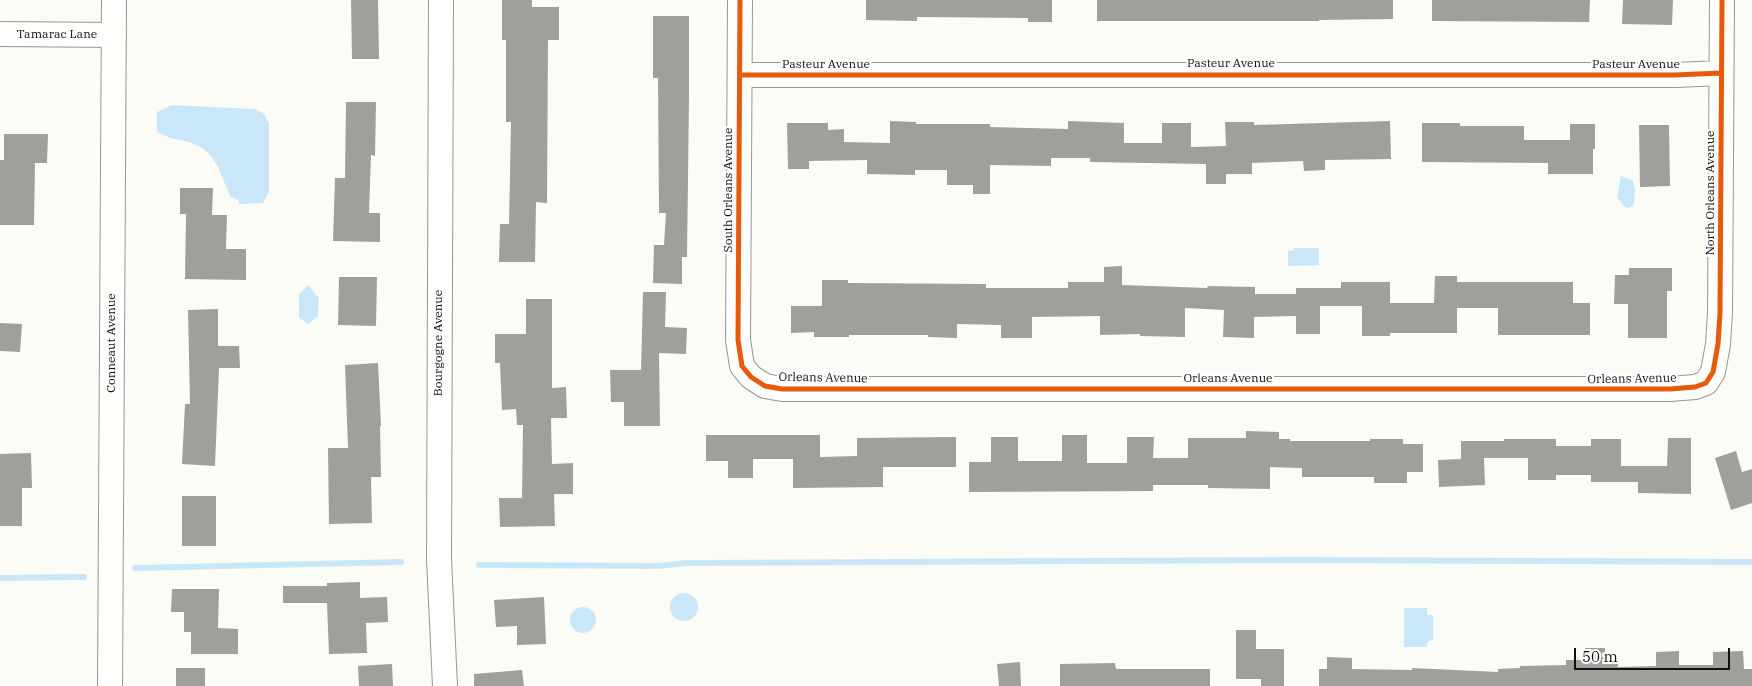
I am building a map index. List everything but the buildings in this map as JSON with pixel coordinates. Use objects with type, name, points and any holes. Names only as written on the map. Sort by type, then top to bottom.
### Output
[{"type":"street","name":"Conneaut Avenue","points":[[110,686],[114,0]]},
{"type":"street","name":"Bourgogne Avenue","points":[[441,0],[439,559],[445,686]]},
{"type":"street","name":"South Orleans Avenue","points":[[740,0],[738,340],[742,366],[750,377]]},
{"type":"street","name":"North Orleans Avenue","points":[[1706,383],[1713,372],[1716,360],[1720,313],[1722,0]]},
{"type":"street","name":"Tamarac Lane","points":[[0,34],[114,35]]},
{"type":"street","name":"Pasteur Avenue","points":[[740,75],[1675,75],[1722,73]]},
{"type":"street","name":"Orleans Avenue","points":[[750,377],[765,386],[782,389],[1670,390],[1695,387],[1706,383]]},
{"type":"water","points":[[172,105],[255,109],[263,113],[269,123],[269,192],[263,203],[239,204],[239,201],[230,196],[218,167],[211,156],[202,148],[157,132],[157,112]]},
{"type":"water","points":[[1621,176],[1633,182],[1635,189],[1632,207],[1626,208],[1617,198]]},
{"type":"water","points":[[1293,248],[1319,248],[1319,265],[1288,266],[1288,251],[1294,250]]},
{"type":"water","points":[[308,285],[319,298],[318,316],[308,324],[299,317],[299,294]]},
{"type":"water","points":[[684,593],[694,597],[698,607],[694,617],[684,621],[674,617],[670,607],[674,597]]},
{"type":"water","points":[[583,607],[592,611],[596,620],[592,629],[583,633],[574,629],[570,620],[574,611]]},
{"type":"water","points":[[1404,608],[1427,608],[1427,615],[1433,615],[1433,640],[1428,641],[1427,647],[1404,647]]},
{"type":"waterway","points":[[479,565],[659,566],[686,563],[1299,560],[1752,562]]},
{"type":"waterway","points":[[135,568],[401,562]]},
{"type":"waterway","points":[[0,578],[84,577]]},
{"type":"cycle path","points":[[740,0],[738,340],[742,366],[751,377],[765,386],[782,389],[1670,389],[1695,387],[1706,383],[1713,372],[1718,344],[1720,313],[1722,0]]},
{"type":"cycle path","points":[[740,75],[1675,75],[1721,73]]}]
